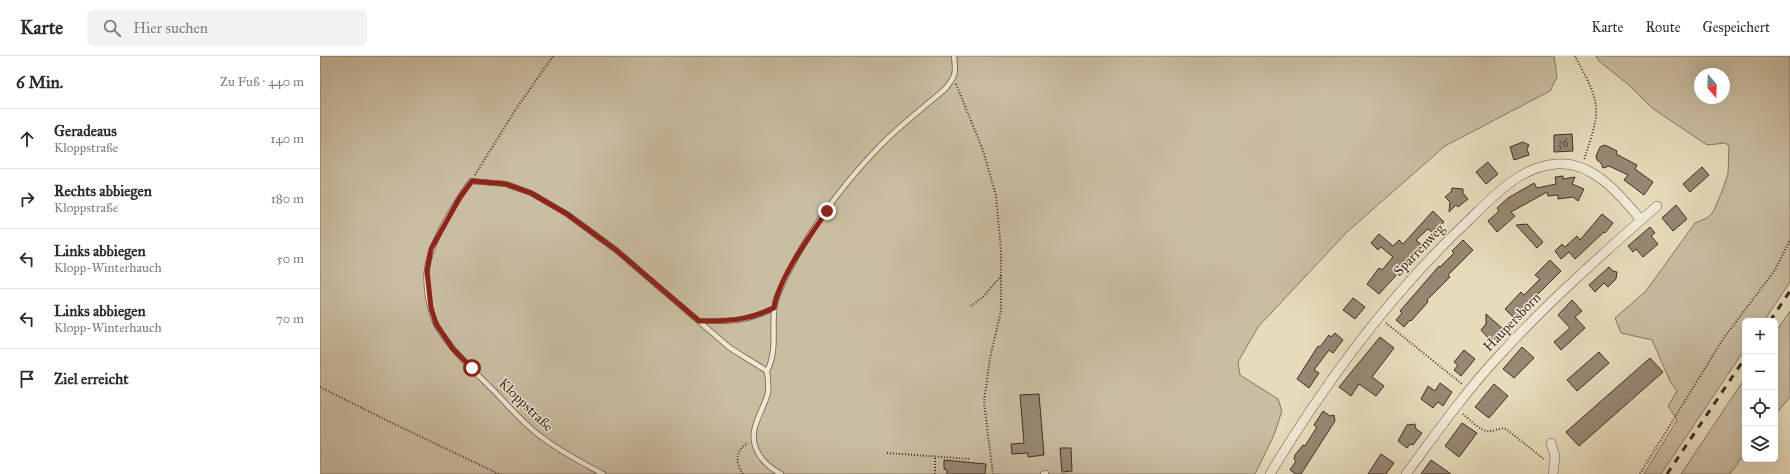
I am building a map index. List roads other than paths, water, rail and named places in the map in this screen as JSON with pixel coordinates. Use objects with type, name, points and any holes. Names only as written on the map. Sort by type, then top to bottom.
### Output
[{"type":"street","name":"Sparrenweg","points":[[1270,474],[1325,388],[1354,347],[1406,283],[1449,238],[1512,181],[1541,166],[1558,164],[1581,168],[1606,182],[1641,220]]},
{"type":"street","name":"Haupersborn","points":[[1406,474],[1469,390],[1500,354],[1567,285],[1657,206]]},
{"type":"street","points":[[1551,443],[1555,456],[1554,471]]},
{"type":"lane","points":[[781,474],[766,464],[756,450],[753,442],[754,428],[768,393],[767,371],[772,354],[774,308],[784,282],[803,245],[854,176],[880,147],[945,89],[954,78],[956,68],[954,56]]},
{"type":"lane","name":"Kloppstraße","points":[[603,474],[542,438],[517,415],[453,349],[436,324],[431,308],[427,271],[431,249],[460,197],[472,181],[506,184],[531,193],[567,214],[616,250],[699,321]]},
{"type":"lane","points":[[699,321],[744,320],[774,308]]},
{"type":"lane","points":[[699,321],[730,348],[767,371]]},
{"type":"railway","points":[[1772,318],[1790,291]]},
{"type":"railway","points":[[1667,474],[1742,362]]}]
